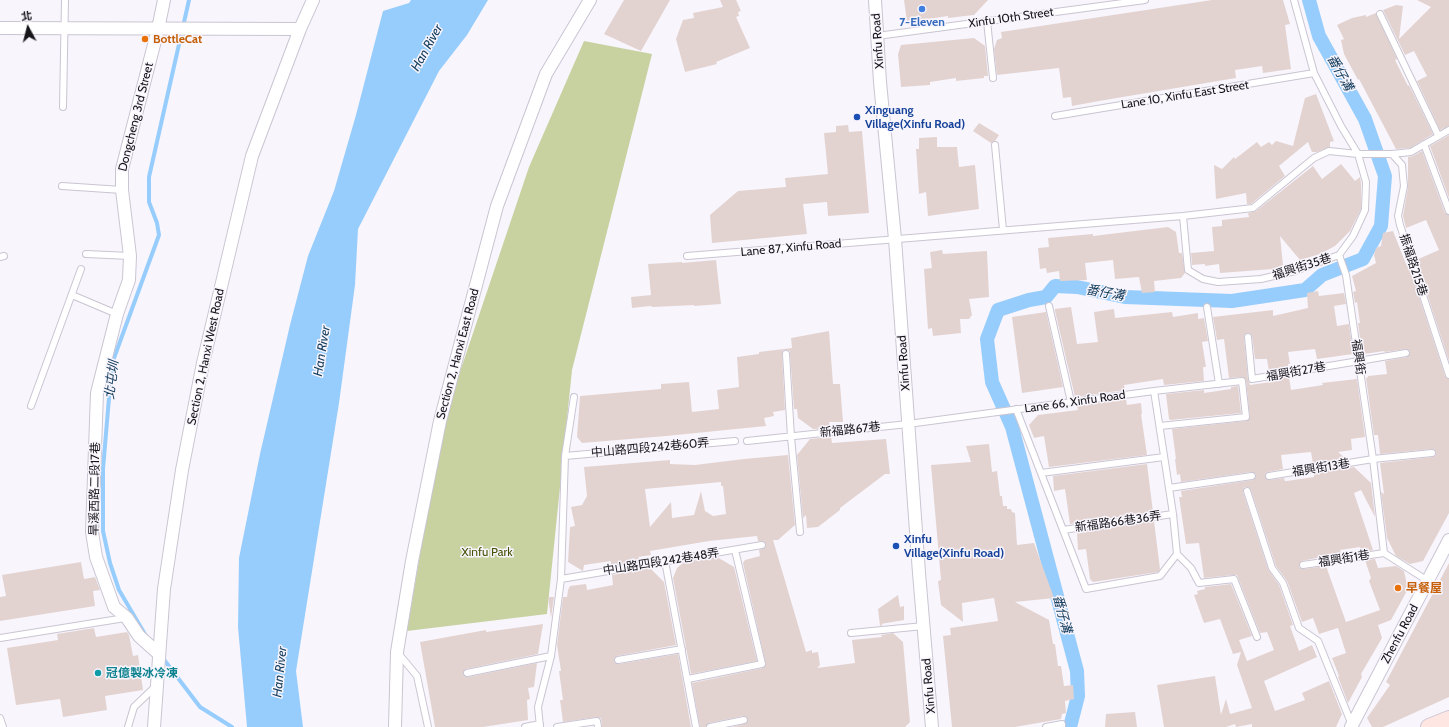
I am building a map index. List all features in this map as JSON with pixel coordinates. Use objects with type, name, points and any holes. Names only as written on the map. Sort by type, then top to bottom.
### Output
[{"type":"street","name":"Dongcheng 3rd Street","points":[[102,375],[117,314],[130,280],[130,256],[122,190],[122,170],[164,0]]},
{"type":"street","name":"Section 2, Hanxi West Road","points":[[154,727],[164,589],[182,470],[203,363],[252,156],[313,0]]},
{"type":"street","name":"Section 2, Hanxi East Road","points":[[395,727],[397,652],[412,561],[440,421],[497,206],[546,74],[590,0]]},
{"type":"street","name":"Xinfu Road","points":[[875,0],[880,82],[895,239],[932,727]]},
{"type":"street","points":[[0,28],[300,30]]},
{"type":"street","name":"旱溪西路二段17巷","points":[[102,375],[97,393],[92,532],[96,557],[114,607],[127,618],[139,636],[159,654]]},
{"type":"street","name":"Zhenfu Road","points":[[1352,726],[1449,540]]},
{"type":"street","points":[[1429,727],[1449,719]]},
{"type":"lane","points":[[63,107],[64,0]]},
{"type":"lane","name":"Xinfu 10th Street","points":[[877,36],[1145,0]]},
{"type":"lane","name":"福興街35巷","points":[[1183,216],[1188,270],[1203,279],[1218,282],[1261,279],[1295,272],[1339,255],[1353,236],[1366,210],[1366,182],[1358,154],[1314,73],[1294,0]]},
{"type":"lane","points":[[1380,14],[1438,135]]},
{"type":"lane","points":[[987,21],[993,78]]},
{"type":"lane","name":"Lane 10, Xinfu East Street","points":[[1055,116],[1314,73]]},
{"type":"lane","name":"Lane 87, Xinfu Road","points":[[687,256],[1183,216],[1253,208],[1314,158],[1329,151],[1358,154],[1392,154],[1411,152],[1449,130]]},
{"type":"lane","points":[[1424,144],[1449,211]]},
{"type":"lane","points":[[996,145],[1003,230]]},
{"type":"lane","name":"振福路215巷","points":[[1392,154],[1402,165],[1404,186],[1398,216],[1400,225],[1449,375]]},
{"type":"lane","points":[[62,186],[122,190]]},
{"type":"lane","points":[[86,254],[130,256]]},
{"type":"lane","name":"福興街","points":[[1339,255],[1346,275],[1373,459],[1384,553]]},
{"type":"lane","points":[[31,406],[81,269]]},
{"type":"lane","points":[[72,295],[117,314]]},
{"type":"lane","points":[[1049,306],[1071,402]]},
{"type":"lane","points":[[1207,307],[1219,384]]},
{"type":"lane","name":"福興街27巷","points":[[1248,337],[1252,379],[1358,361]]},
{"type":"lane","points":[[1358,361],[1406,353]]},
{"type":"lane","points":[[786,354],[791,437],[800,532]]},
{"type":"lane","name":"Lane 66, Xinfu Road","points":[[908,424],[1154,391],[1242,381],[1246,417],[1160,426]]},
{"type":"lane","points":[[1154,391],[1173,514],[1177,554],[1191,568],[1199,583],[1234,579],[1257,638]]},
{"type":"lane","points":[[525,727],[540,726],[538,707],[551,656],[561,579],[565,456],[574,397]]},
{"type":"lane","points":[[1016,409],[1086,588],[1160,576],[1177,554]]},
{"type":"lane","name":"新福路67巷","points":[[747,441],[908,424]]},
{"type":"lane","name":"中山路四段242巷60弄","points":[[565,456],[735,441]]},
{"type":"lane","points":[[1373,459],[1432,453]]},
{"type":"lane","points":[[1041,474],[1164,457]]},
{"type":"lane","name":"福興街13巷","points":[[1269,476],[1373,459]]},
{"type":"lane","points":[[1169,488],[1252,476]]},
{"type":"lane","points":[[1246,491],[1272,568],[1283,583],[1299,628],[1318,641],[1352,726]]},
{"type":"lane","name":"新福路66巷36弄","points":[[1063,530],[1173,514]]},
{"type":"lane","name":"中山路四段242巷48弄","points":[[561,579],[762,546]]},
{"type":"lane","points":[[688,679],[762,664],[735,550]]},
{"type":"lane","points":[[1384,553],[1428,581]]},
{"type":"lane","name":"福興街1巷","points":[[1303,565],[1384,553]]},
{"type":"lane","points":[[665,562],[696,727]]},
{"type":"lane","points":[[0,638],[127,618]]},
{"type":"lane","points":[[851,634],[924,626]]},
{"type":"lane","points":[[618,660],[682,650]]},
{"type":"lane","points":[[397,652],[417,676],[428,727]]},
{"type":"lane","points":[[467,673],[551,656]]},
{"type":"lane","points":[[128,727],[134,707],[157,685]]},
{"type":"lane","points":[[0,718],[3,727]]},
{"type":"lane","points":[[710,727],[744,720]]},
{"type":"lane","points":[[557,727],[597,721],[598,727]]},
{"type":"lane","points":[[1046,727],[1062,724],[1062,727]]},
{"type":"green space","name":"Xinfu Park","points":[[584,41],[652,54],[572,370],[547,614],[407,631],[442,425],[529,167]]},
{"type":"water","name":"Han River","points":[[411,0],[488,0],[467,35],[439,71],[358,229],[355,285],[339,403],[296,671],[303,727],[247,727],[238,627],[239,558],[260,454],[290,325],[308,256],[334,191],[356,115],[383,11],[409,3]]},
{"type":"building","points":[[624,0],[670,0],[641,51],[604,34]]},
{"type":"building","points":[[720,0],[736,0],[741,11],[738,12],[739,16],[736,17],[750,48],[716,62],[717,64],[685,72],[676,39],[683,20],[694,18],[693,13],[723,7]]},
{"type":"building","points":[[904,0],[988,0],[974,15],[948,18],[948,16],[907,22]]},
{"type":"building","points":[[1212,0],[1283,0],[1290,24],[1285,25],[1291,69],[1263,73],[1262,66],[1235,70],[1236,78],[1072,106],[1071,97],[1063,98],[1059,68],[997,75],[994,49],[997,40],[1002,38],[1001,32]]},
{"type":"building","points":[[1417,0],[1449,0],[1449,126],[1440,130],[1417,81],[1427,76],[1414,51],[1405,55],[1383,10],[1396,5],[1403,6],[1399,39],[1431,7]]},
{"type":"building","points":[[1376,13],[1397,59],[1395,60],[1433,134],[1410,148],[1396,149],[1344,54],[1341,40],[1344,39],[1337,25],[1352,18],[1366,15],[1366,17]]},
{"type":"building","points":[[974,38],[985,46],[988,76],[984,76],[984,78],[956,81],[956,78],[930,82],[930,85],[901,87],[898,54],[901,45]]},
{"type":"building","points":[[1316,94],[1334,141],[1330,142],[1330,147],[1317,152],[1312,152],[1308,142],[1279,166],[1285,176],[1251,204],[1247,204],[1246,193],[1216,199],[1214,165],[1222,169],[1234,157],[1235,159],[1257,142],[1261,147],[1269,142],[1272,145],[1276,141],[1293,146],[1305,98]]},
{"type":"building","points":[[979,123],[999,135],[995,141],[991,143],[973,131]]},
{"type":"building","points":[[848,125],[849,132],[862,131],[869,213],[828,216],[827,202],[803,204],[807,234],[712,243],[710,215],[738,191],[786,187],[785,178],[828,174],[824,133],[836,132],[836,126]]},
{"type":"building","points":[[1449,135],[1449,198],[1430,146]]},
{"type":"building","points":[[937,137],[937,147],[957,147],[959,167],[975,165],[979,209],[928,216],[926,192],[919,194],[916,149],[919,149],[919,138]]},
{"type":"building","points":[[1422,151],[1445,213],[1449,215],[1449,361],[1416,260],[1439,250],[1426,220],[1406,228],[1403,216],[1408,187],[1408,157]]},
{"type":"building","points":[[1341,164],[1355,181],[1360,177],[1361,209],[1350,231],[1335,246],[1320,254],[1300,260],[1280,236],[1283,265],[1273,269],[1220,273],[1219,264],[1205,266],[1205,264],[1192,265],[1191,253],[1214,251],[1212,227],[1222,226],[1222,220],[1249,217],[1248,213],[1256,211],[1313,166],[1322,179]]},
{"type":"building","points":[[1168,227],[1176,232],[1179,253],[1182,253],[1185,273],[1181,278],[1154,281],[1155,292],[1142,293],[1139,277],[1115,279],[1113,260],[1085,263],[1087,280],[1060,281],[1059,271],[1047,273],[1046,268],[1040,269],[1038,248],[1049,247],[1048,238],[1093,234],[1093,236]]},
{"type":"building","points":[[1393,231],[1406,264],[1408,263],[1445,376],[1449,379],[1449,513],[1423,561],[1410,564],[1396,556],[1387,538],[1381,492],[1384,494],[1380,463],[1432,457],[1436,455],[1436,452],[1432,449],[1380,454],[1378,435],[1374,435],[1366,378],[1368,376],[1387,374],[1385,361],[1407,357],[1410,353],[1409,350],[1406,349],[1362,353],[1357,302],[1355,303],[1353,292],[1356,291],[1352,276],[1376,263],[1374,255],[1376,248],[1381,246],[1383,233]]},
{"type":"building","points":[[942,250],[943,254],[987,251],[989,297],[969,299],[972,315],[969,319],[960,319],[961,333],[933,336],[932,328],[928,329],[924,269],[932,268],[930,252]]},
{"type":"building","points":[[716,260],[721,304],[632,308],[631,297],[651,295],[648,264]]},
{"type":"building","points":[[1318,291],[1319,296],[1344,293],[1346,304],[1334,306],[1337,326],[1349,324],[1353,354],[1317,359],[1315,349],[1288,352],[1290,364],[1288,364],[1288,368],[1269,372],[1267,359],[1255,359],[1252,336],[1250,333],[1247,333],[1244,337],[1248,380],[1250,385],[1271,382],[1271,380],[1289,377],[1291,390],[1323,385],[1322,383],[1357,379],[1365,437],[1351,439],[1352,450],[1338,452],[1346,459],[1313,464],[1311,452],[1281,455],[1283,469],[1268,472],[1265,474],[1265,477],[1268,480],[1284,478],[1285,481],[1287,481],[1314,477],[1314,473],[1354,467],[1371,483],[1375,517],[1361,490],[1354,493],[1373,550],[1362,552],[1360,547],[1340,550],[1341,553],[1302,561],[1299,564],[1299,567],[1303,569],[1326,566],[1346,622],[1380,610],[1369,581],[1371,578],[1365,560],[1375,559],[1378,568],[1396,566],[1404,571],[1408,589],[1391,620],[1378,625],[1382,638],[1361,674],[1362,677],[1348,703],[1332,658],[1346,653],[1338,628],[1319,634],[1313,618],[1302,622],[1287,581],[1276,566],[1251,490],[1248,487],[1245,487],[1243,492],[1268,569],[1279,585],[1293,625],[1290,626],[1299,651],[1312,645],[1317,657],[1264,681],[1275,711],[1305,700],[1302,693],[1329,681],[1342,714],[1336,727],[1252,727],[1252,724],[1236,727],[1235,724],[1226,727],[1164,727],[1157,685],[1215,676],[1221,715],[1226,699],[1230,714],[1252,708],[1237,665],[1241,652],[1233,654],[1220,619],[1204,623],[1194,595],[1198,594],[1197,591],[1205,589],[1205,587],[1231,584],[1252,636],[1239,640],[1247,661],[1274,650],[1267,632],[1260,633],[1237,575],[1204,578],[1199,543],[1186,544],[1179,497],[1182,497],[1181,491],[1253,480],[1256,477],[1256,474],[1251,472],[1181,482],[1180,474],[1177,475],[1172,429],[1246,421],[1250,418],[1246,380],[1242,377],[1229,378],[1224,339],[1217,340],[1213,317],[1273,310],[1273,316],[1308,308],[1307,293]]},
{"type":"building","points":[[1071,307],[1077,344],[1098,342],[1094,312],[1114,309],[1115,318],[1172,312],[1173,317],[1198,313],[1198,319],[1204,318],[1208,341],[1202,342],[1206,367],[1203,367],[1204,381],[1164,385],[1163,379],[1124,385],[1125,390],[1075,397],[1055,311],[1055,309]]},
{"type":"building","points":[[1046,312],[1063,387],[1022,393],[1012,317]]},
{"type":"building","points":[[829,331],[833,384],[840,384],[843,422],[829,422],[830,428],[813,429],[798,418],[797,409],[794,409],[790,351],[783,350],[785,410],[773,412],[774,416],[764,418],[766,426],[582,443],[577,437],[580,396],[661,389],[661,384],[689,382],[692,412],[719,409],[717,390],[739,387],[737,357],[759,354],[759,352],[792,348],[791,338]]},
{"type":"building","points":[[1238,386],[1241,413],[1169,419],[1166,394],[1204,390],[1204,393],[1231,389],[1231,387]]},
{"type":"building","points":[[1126,399],[1127,405],[1141,403],[1141,414],[1147,455],[1049,467],[1044,436],[1034,438],[1029,425],[1038,415],[1078,410],[1077,406]]},
{"type":"building","points":[[831,437],[832,443],[886,439],[890,474],[885,474],[840,508],[840,510],[818,527],[807,528],[806,515],[803,518],[797,455],[810,439]]},
{"type":"building","points":[[989,444],[992,472],[997,471],[1000,496],[1002,496],[1003,506],[1007,506],[1007,509],[1011,509],[1012,512],[1015,513],[1017,545],[1034,543],[1054,598],[1015,602],[1049,620],[1053,644],[1055,644],[1058,666],[1061,666],[1064,686],[1073,685],[1074,699],[1065,701],[1066,713],[1062,714],[1061,719],[1015,727],[952,727],[943,636],[951,635],[950,628],[998,621],[994,598],[962,603],[963,622],[941,605],[938,581],[941,580],[931,465],[971,462],[966,446]]},
{"type":"building","points":[[788,455],[795,525],[778,540],[773,540],[806,652],[812,650],[812,653],[818,652],[820,665],[817,668],[855,663],[852,640],[882,637],[881,635],[893,633],[903,642],[910,722],[905,727],[732,727],[747,723],[748,719],[743,716],[709,723],[706,727],[700,727],[692,683],[763,668],[766,665],[743,563],[745,560],[760,556],[759,550],[766,547],[764,541],[758,541],[757,536],[709,541],[650,551],[651,555],[638,557],[642,561],[611,566],[611,561],[584,565],[583,571],[568,562],[570,527],[575,526],[571,507],[582,505],[587,496],[584,467],[670,460],[670,464],[695,465]],"holes":[[[721,482],[721,486],[723,486],[726,514],[713,516],[705,511],[701,491],[694,515],[672,518],[671,502],[650,527],[645,489]]]},
{"type":"building","points":[[1147,464],[1153,512],[1070,524],[1065,489],[1054,491],[1053,476]]},
{"type":"building","points":[[1154,521],[1160,569],[1158,572],[1093,582],[1090,579],[1086,549],[1078,550],[1077,533]]},
{"type":"building","points":[[717,557],[734,567],[757,661],[691,674],[673,578],[677,568],[683,563]]},
{"type":"building","points":[[81,562],[84,579],[95,577],[100,590],[93,591],[95,606],[0,621],[0,597],[6,596],[2,575]]},
{"type":"building","points":[[1449,563],[1449,697],[1383,727],[1372,727],[1367,718],[1390,685],[1386,682]]},
{"type":"building","points":[[650,568],[664,582],[676,645],[617,656],[614,658],[614,661],[616,664],[619,664],[678,654],[691,727],[602,727],[601,718],[597,717],[563,722],[560,700],[563,700],[559,671],[561,671],[557,645],[563,597],[567,597],[570,586],[586,584],[587,590],[613,585],[612,575]]},
{"type":"building","points":[[898,595],[900,607],[904,606],[904,620],[881,624],[883,625],[880,626],[878,609]]},
{"type":"building","points":[[548,597],[554,597],[551,618]]},
{"type":"building","points":[[543,624],[538,654],[466,669],[463,672],[464,676],[468,677],[537,663],[534,687],[528,688],[530,699],[527,700],[528,720],[483,727],[435,727],[420,642],[486,630],[486,632]]},
{"type":"building","name":"冠億製冰冷凍","points":[[94,628],[96,637],[127,632],[129,635],[133,656],[138,655],[143,690],[105,696],[107,710],[63,717],[60,699],[16,705],[7,648],[58,640],[57,634]]},
{"type":"building","points":[[1135,712],[1137,727],[1105,727],[1106,714]]},
{"type":"waterway","name":"北屯圳","points":[[146,636],[119,590],[110,563],[103,531],[103,469],[110,386],[114,358],[159,235],[157,223],[149,202],[149,177],[189,0]]},
{"type":"waterway","name":"番仔溝","points":[[1070,727],[1078,696],[1077,671],[1012,427],[992,382],[987,339],[998,310],[1029,300],[1046,297],[1055,286],[1077,287],[1125,297],[1232,301],[1305,290],[1322,275],[1363,259],[1381,226],[1385,176],[1365,119],[1319,36],[1309,0]]},
{"type":"waterway","name":"北屯圳","points":[[162,657],[200,707],[232,727]]},
{"type":"place","name":"7-Eleven","points":[[922,9]]},
{"type":"place","name":"BottleCat","points":[[145,39]]},
{"type":"place","name":"Xinguang Village(Xinfu Road)","points":[[857,117]]},
{"type":"place","name":"Xinfu Village(Xinfu Road)","points":[[896,546]]},
{"type":"place","name":"早餐屋","points":[[1398,588]]},
{"type":"place","name":"冠億製冰冷凍","points":[[98,673]]}]
